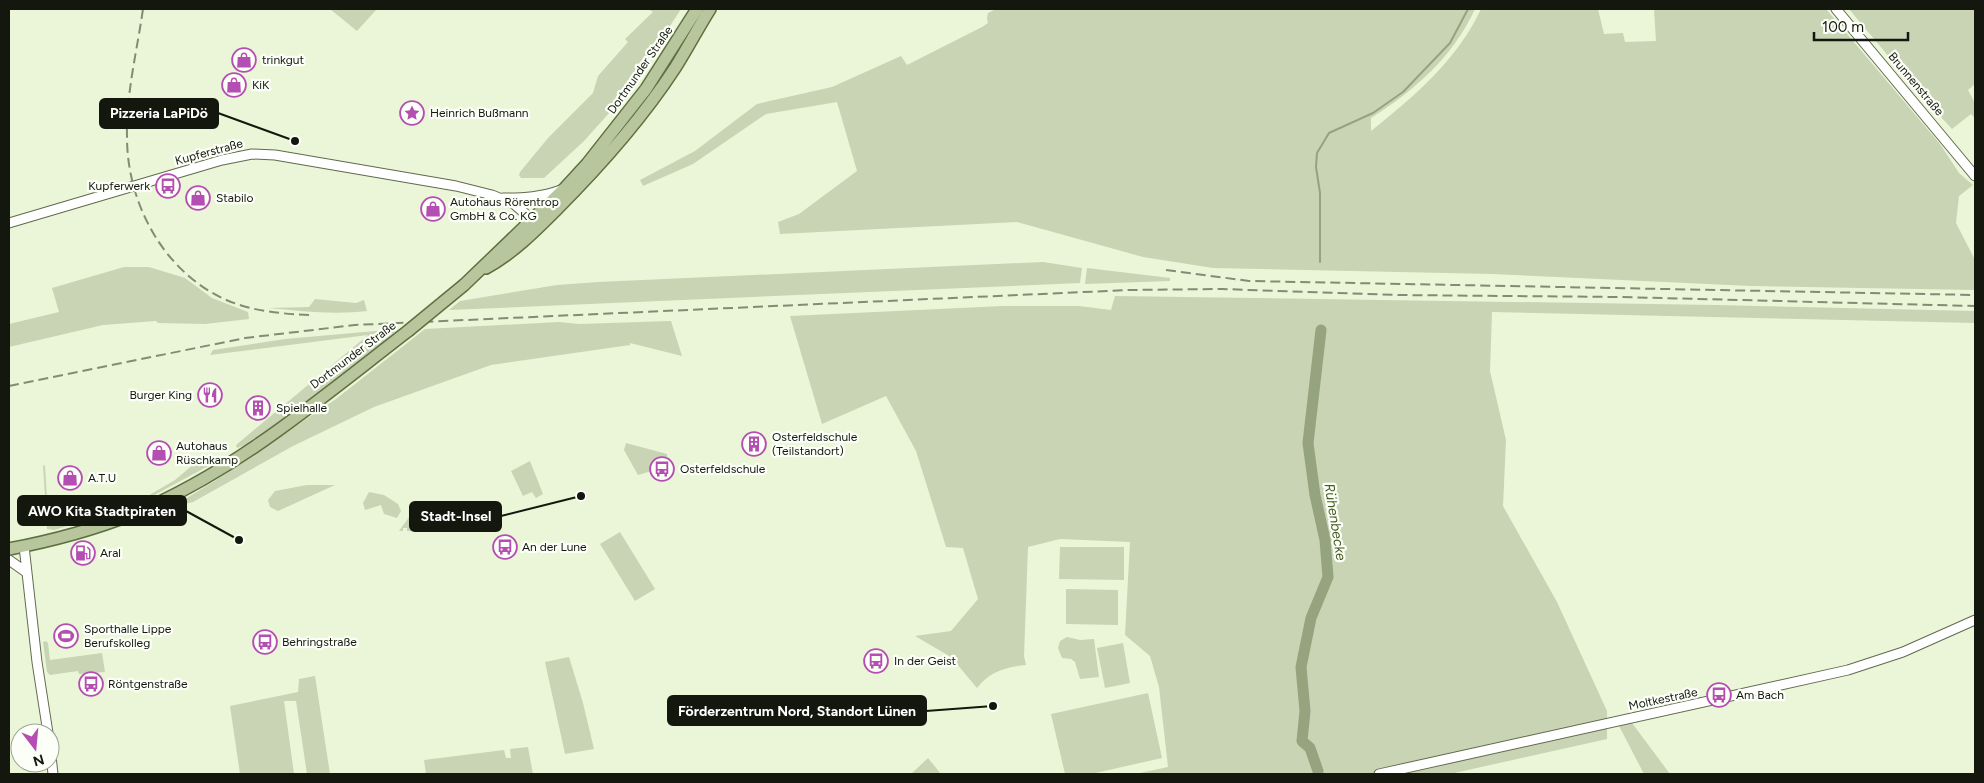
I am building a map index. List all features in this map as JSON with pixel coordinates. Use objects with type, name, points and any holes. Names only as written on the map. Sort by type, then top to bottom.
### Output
[{"type":"main road","name":"Dortmunder Straße","points":[[536,223],[631,110],[660,69],[697,9]]},
{"type":"main road","name":"Dortmunder Straße","points":[[9,549],[64,537],[120,519],[198,482],[223,468],[269,436],[408,331],[595,171],[638,119],[675,68],[710,9]]},
{"type":"street","name":"Brunnenstraße","points":[[1836,9],[1975,176]]},
{"type":"street","name":"Kupferstraße","points":[[9,223],[201,166],[252,154],[275,156],[456,186],[503,198],[536,223]]},
{"type":"street","points":[[503,198],[528,198],[549,195],[565,188]]},
{"type":"street","points":[[24,546],[47,723]]},
{"type":"street","points":[[9,560],[26,572]]},
{"type":"street","name":"Moltkestraße","points":[[1379,774],[1848,670],[1903,652],[1975,620]]},
{"type":"green space","points":[[330,9],[377,9],[357,31]]},
{"type":"green space","points":[[648,9],[681,9],[634,81],[584,141],[544,178],[521,178],[520,172],[548,138],[593,93],[598,76],[628,42],[625,39],[653,12]]},
{"type":"green space","points":[[996,9],[1475,9],[1456,42],[1431,71],[1403,96],[1371,118],[1371,131],[1434,76],[1460,45],[1481,9],[1598,9],[1604,34],[1623,33],[1625,42],[1656,41],[1654,9],[1826,9],[1940,144],[1959,173],[1973,185],[1959,196],[1956,223],[1975,260],[1975,290],[1751,286],[1492,274],[1213,268],[1143,257],[1017,222],[780,234],[778,222],[799,214],[857,171],[837,102],[766,114],[693,164],[643,186],[640,180],[695,151],[757,104],[832,87],[901,56],[907,65],[982,27],[988,23],[988,13]]},
{"type":"green space","points":[[1849,9],[1974,9],[1975,84],[1968,90],[1975,103],[1975,118],[1971,114],[1952,129],[1925,100]]},
{"type":"green space","points":[[1043,262],[1082,268],[1080,283],[449,310],[460,301],[557,285]]},
{"type":"green space","points":[[124,267],[149,267],[185,278],[212,298],[248,312],[249,319],[205,324],[158,323],[156,321],[103,325],[9,347],[9,324],[59,312],[52,288]]},
{"type":"green space","points":[[1087,268],[1170,278],[1170,281],[1085,284]]},
{"type":"green space","points":[[1115,296],[1975,311],[1975,323],[1492,312],[1490,371],[1506,440],[1503,506],[1557,602],[1607,711],[1607,739],[1450,774],[1135,774],[1168,767],[1159,687],[1150,656],[1125,635],[1130,542],[1060,539],[1028,547],[1024,656],[1026,665],[999,671],[987,678],[977,688],[951,657],[915,636],[951,631],[978,599],[963,548],[946,547],[916,451],[886,396],[822,424],[790,316],[1003,306],[1079,306],[1111,310]]},
{"type":"green space","points":[[315,299],[356,303],[364,300],[367,311],[330,313],[268,308],[309,307]]},
{"type":"green space","points":[[671,321],[682,356],[630,343],[630,345],[491,365],[374,407],[293,446],[193,502],[172,507],[213,482],[336,399],[425,329],[559,322],[579,324]]},
{"type":"green space","points":[[398,329],[265,433],[248,444],[237,448],[236,445],[368,335],[210,355],[213,350],[285,339]]},
{"type":"green space","points":[[626,443],[667,454],[668,466],[638,475],[624,450]]},
{"type":"green space","points":[[201,458],[208,458],[212,464],[147,499],[146,497],[175,480]]},
{"type":"green space","points":[[530,461],[543,494],[536,498],[532,492],[523,496],[511,471]]},
{"type":"green space","points":[[43,465],[45,466],[48,516],[53,516],[54,522],[74,520],[74,515],[79,514],[81,517],[80,522],[54,530],[47,529]]},
{"type":"green space","points":[[307,485],[335,485],[278,511],[270,507],[268,500],[275,491]]},
{"type":"green space","points":[[369,492],[384,495],[398,504],[401,511],[397,518],[384,514],[381,505],[365,510],[363,503]]},
{"type":"green space","points":[[420,502],[424,502],[419,507],[432,528],[424,532],[407,531],[407,528],[399,531]]},
{"type":"green space","points":[[620,532],[655,589],[635,601],[600,544]]},
{"type":"green space","points":[[1060,547],[1124,547],[1124,580],[1059,579]]},
{"type":"green space","points":[[1066,589],[1118,590],[1118,625],[1066,624]]},
{"type":"green space","points":[[1067,637],[1080,640],[1094,639],[1099,677],[1080,679],[1075,662],[1071,659],[1062,658],[1058,648],[1060,641]]},
{"type":"green space","points":[[46,641],[48,643],[50,660],[102,653],[105,672],[79,674],[78,671],[50,675],[47,672],[43,642]]},
{"type":"green space","points":[[1123,643],[1130,683],[1105,688],[1097,648]]},
{"type":"green space","points":[[569,657],[594,749],[565,754],[545,662]]},
{"type":"green space","points":[[315,676],[330,774],[307,774],[296,701],[284,701],[294,774],[240,774],[230,706],[298,692],[299,679]]},
{"type":"green space","points":[[1148,693],[1162,758],[1091,774],[1065,774],[1051,714]]},
{"type":"green space","points":[[1632,723],[1670,774],[1644,774],[1619,726]]},
{"type":"green space","points":[[528,747],[533,774],[426,774],[424,760],[504,750],[506,758],[511,758],[510,749]]},
{"type":"green space","points":[[928,758],[941,774],[911,774]]},
{"type":"waterway","points":[[1320,262],[1320,193],[1316,167],[1317,153],[1329,133],[1373,113],[1403,92],[1450,43],[1468,9]]},
{"type":"waterway","name":"Rühenbecke","points":[[1318,771],[1310,748],[1302,741],[1305,711],[1301,667],[1311,618],[1328,577],[1325,540],[1315,495],[1308,443],[1321,330]]},
{"type":"railway","points":[[143,9],[130,89],[127,137],[133,185],[141,209],[152,231],[182,270],[222,298],[243,306],[265,311],[311,315]]},
{"type":"railway","points":[[1166,270],[1249,281],[1975,295]]},
{"type":"railway","points":[[9,386],[245,338],[355,325],[1129,290],[1222,289],[1397,295],[1620,297],[1975,306]]},
{"type":"place","name":"trinkgut","points":[[244,60]]},
{"type":"place","name":"KiK","points":[[234,85]]},
{"type":"place","name":"Heinrich Bußmann","points":[[412,113]]},
{"type":"place","name":"Pizzeria LaPiDö","points":[[295,141]]},
{"type":"place","name":"Kupferwerk","points":[[168,186]]},
{"type":"place","name":"Stabilo","points":[[198,198]]},
{"type":"place","name":"Autohaus Rörentrop GmbH & Co. KG","points":[[433,209]]},
{"type":"place","name":"Burger King","points":[[210,395]]},
{"type":"place","name":"Spielhalle","points":[[258,408]]},
{"type":"place","name":"Osterfeldschule (Teilstandort)","points":[[754,444]]},
{"type":"place","name":"Autohaus Rüschkamp","points":[[159,453]]},
{"type":"place","name":"Osterfeldschule","points":[[662,469]]},
{"type":"place","name":"A.T.U","points":[[70,478]]},
{"type":"place","name":"Stadt-Insel","points":[[581,496]]},
{"type":"place","name":"AWO Kita Stadtpiraten","points":[[239,540]]},
{"type":"place","name":"An der Lune","points":[[505,547]]},
{"type":"place","name":"Aral","points":[[83,553]]},
{"type":"place","name":"Sporthalle Lippe Berufskolleg","points":[[66,636]]},
{"type":"place","name":"Behringstraße","points":[[265,642]]},
{"type":"place","name":"In der Geist","points":[[876,661]]},
{"type":"place","name":"Röntgenstraße","points":[[91,684]]},
{"type":"place","name":"Am Bach","points":[[1719,695]]},
{"type":"place","name":"Förderzentrum Nord, Standort Lünen","points":[[993,706]]}]
